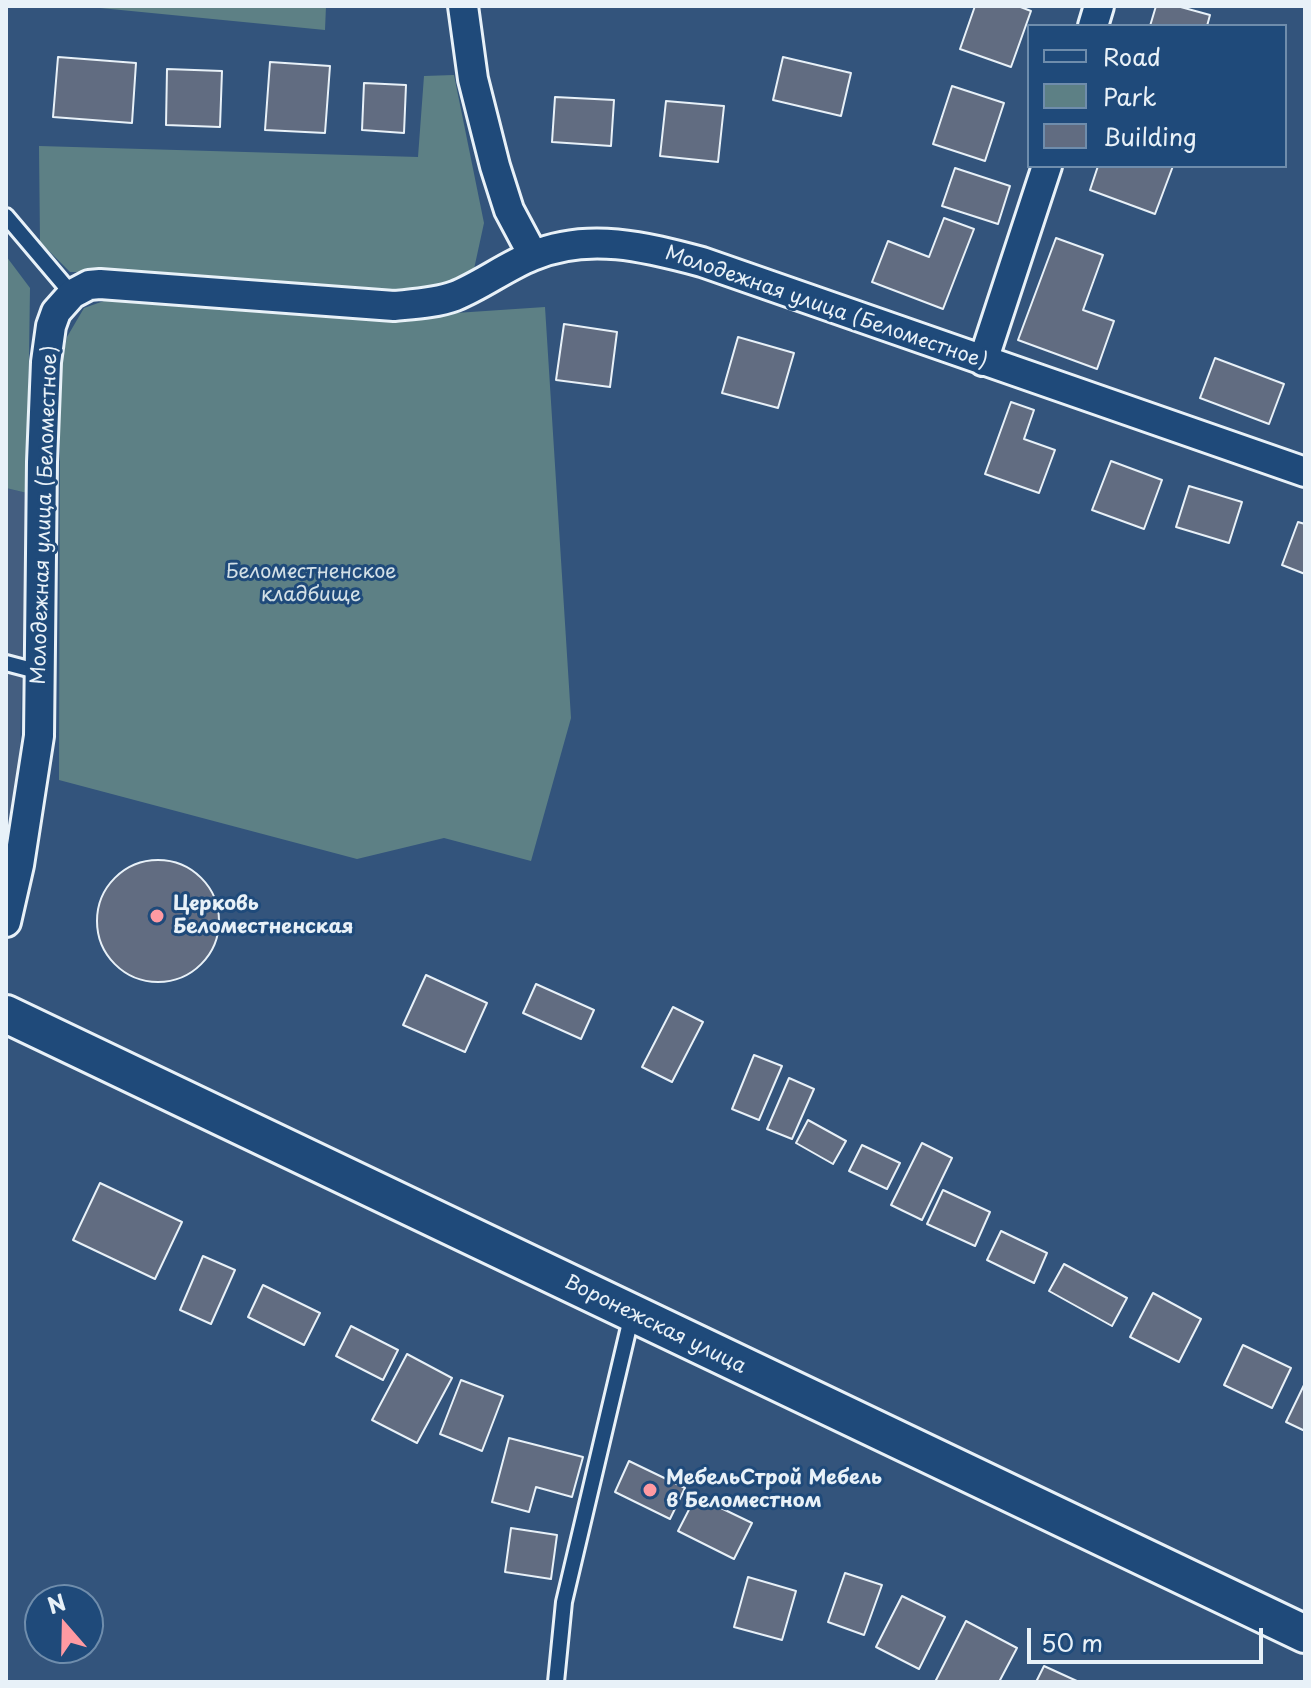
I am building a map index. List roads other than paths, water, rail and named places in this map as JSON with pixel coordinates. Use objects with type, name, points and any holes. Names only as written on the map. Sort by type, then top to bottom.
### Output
[{"type":"street","points":[[463,6],[473,79],[495,166],[509,210],[533,255]]},
{"type":"street","points":[[983,361],[1046,168]]},
{"type":"street","name":"Молодежная улица (Беломестное)","points":[[6,922],[19,865],[39,736],[46,362],[53,318],[72,294],[89,285],[394,306],[423,304],[455,296],[533,255],[565,246],[593,243],[648,247],[702,262],[1305,472]]},
{"type":"street","name":"Воронежская улица","points":[[6,1014],[1305,1634]]},
{"type":"lane","points":[[6,216],[72,294]]},
{"type":"lane","points":[[6,663],[40,672]]},
{"type":"lane","points":[[556,1682],[564,1602],[632,1314]]},
{"type":"place","name":"Церковь Беломестненская","points":[[157,916]]},
{"type":"place","name":"МебельСтрой Мебель в Беломестном","points":[[650,1490]]},
{"type":"park label","name":"Беломестненское кладбище","points":[[311,584]]}]
